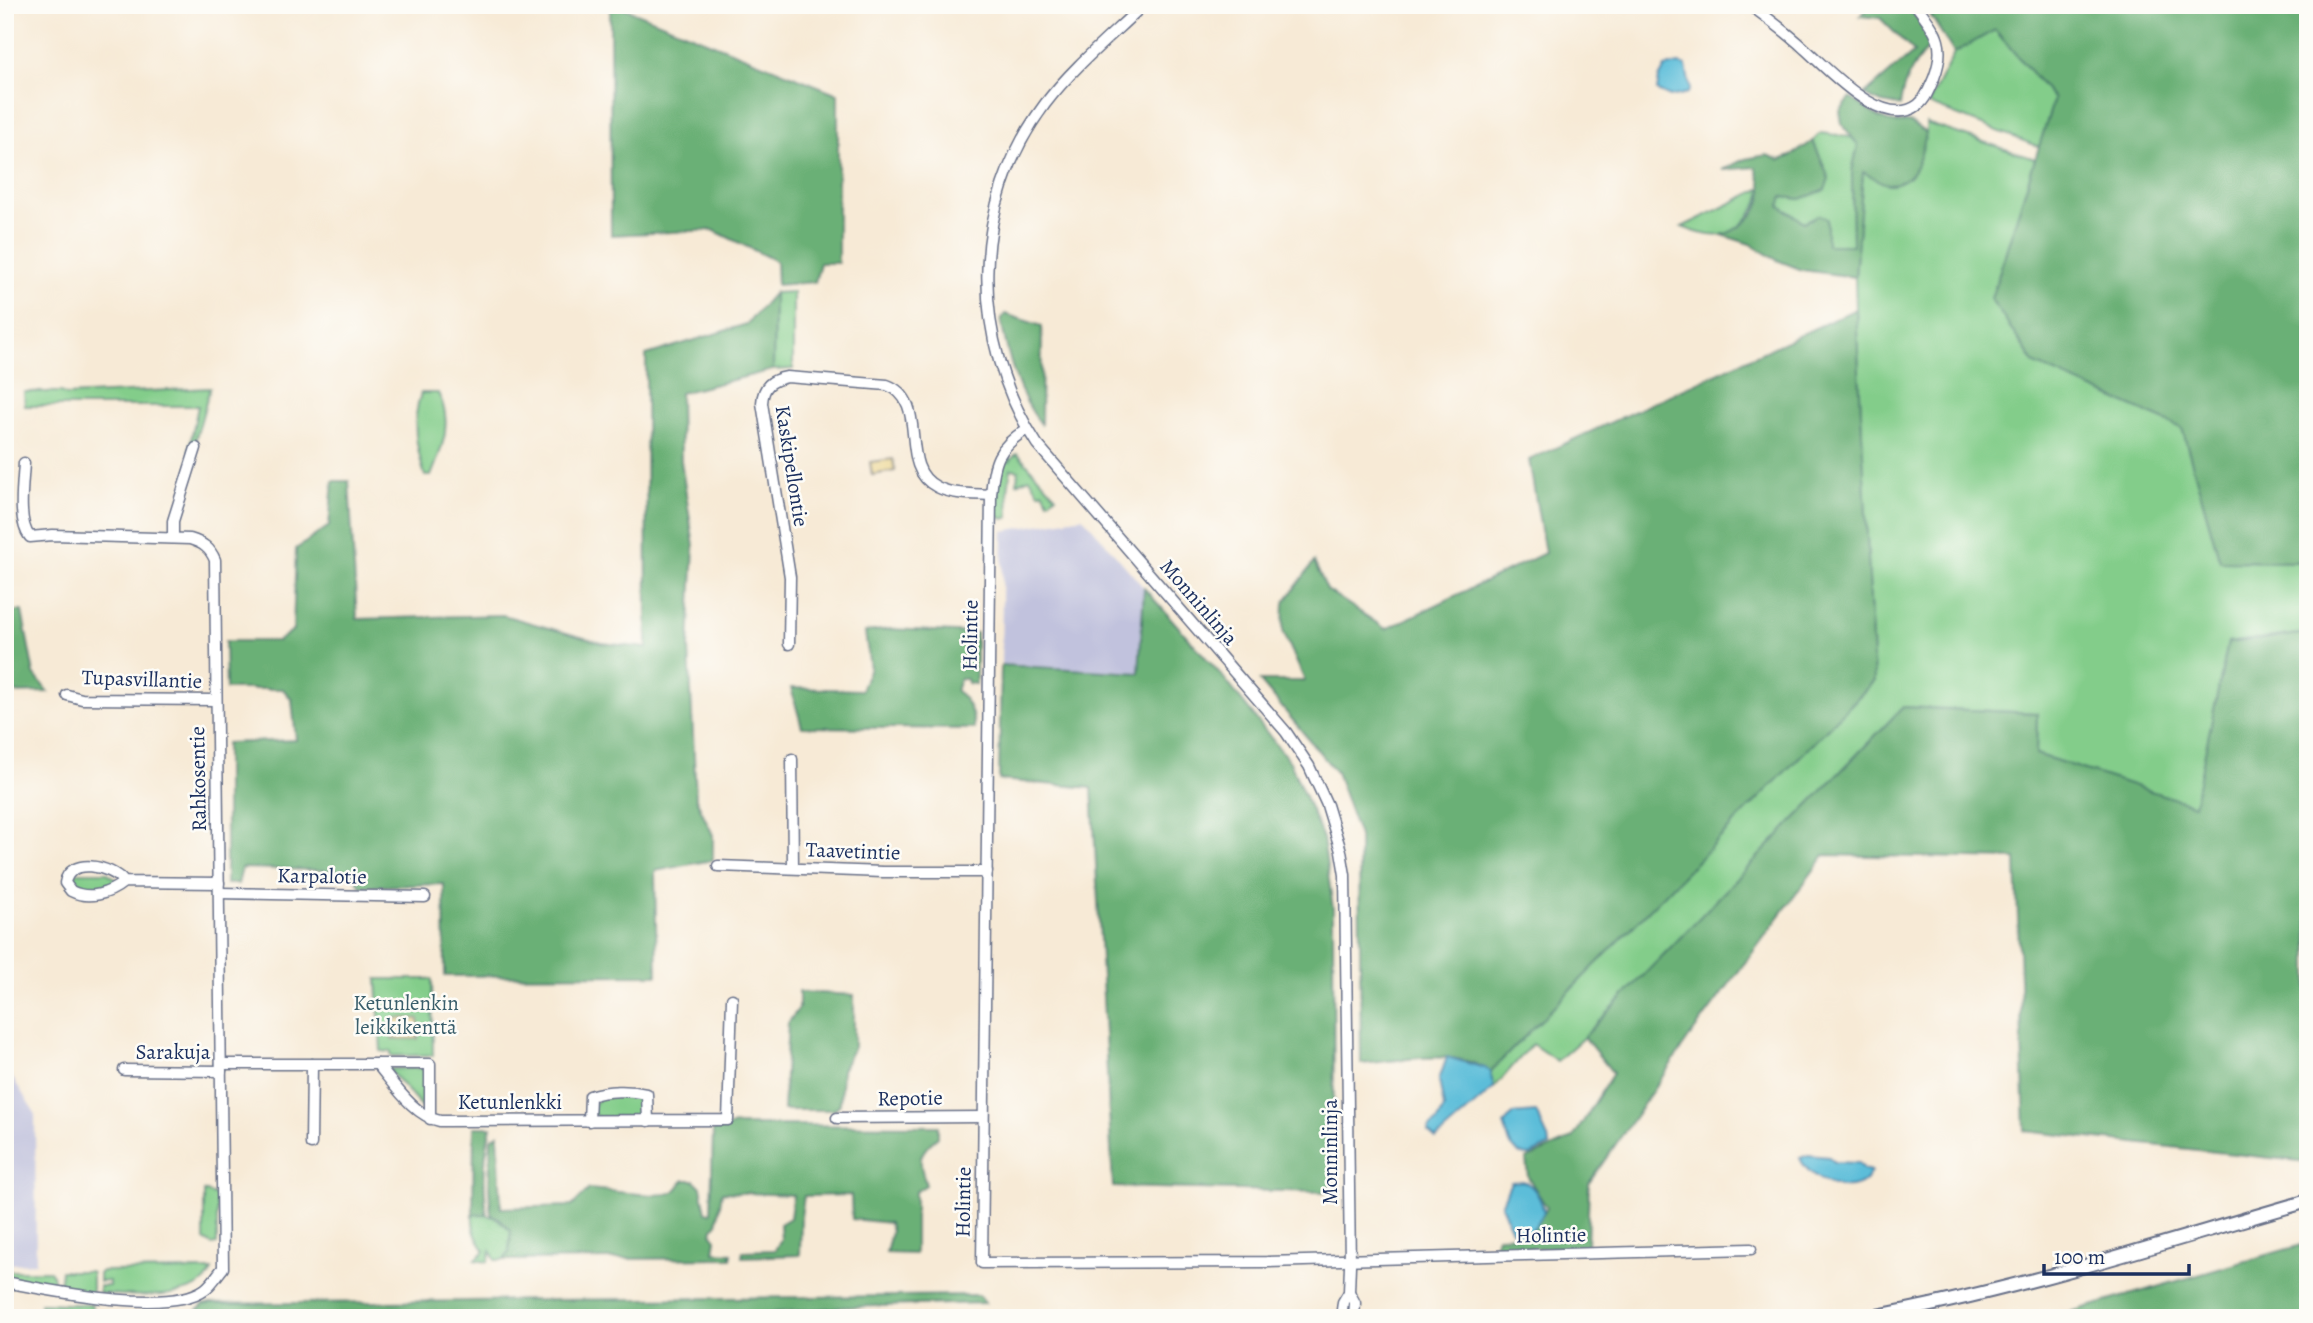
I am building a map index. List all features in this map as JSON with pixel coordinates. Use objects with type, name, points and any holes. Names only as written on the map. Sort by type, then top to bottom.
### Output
[{"type":"main road","points":[[1866,1318],[2035,1280],[2308,1202]]},
{"type":"street","name":"Monninlinja","points":[[1143,5],[1073,73],[1047,102],[1020,142],[995,204],[988,243],[988,308],[999,363],[1027,429],[1062,475],[1286,732],[1309,766],[1327,805],[1341,851],[1346,900],[1350,1258],[1349,1292],[1343,1302],[1341,1318]]},
{"type":"street","points":[[1750,5],[1790,35],[1869,103],[1899,111],[1909,110],[1923,100],[1939,64],[1941,52],[1939,40],[1916,5]]},
{"type":"street","name":"Kaskipellontie","points":[[789,644],[790,577],[762,403],[766,386],[774,379],[787,377],[897,388],[909,407],[917,463],[927,481],[949,491],[991,495]]},
{"type":"street","name":"Holintie","points":[[1027,429],[1011,439],[1000,453],[993,471],[991,495],[982,1263],[1267,1262],[1751,1249]]},
{"type":"street","points":[[173,538],[173,521],[196,448]]},
{"type":"street","name":"Rahkosentie","points":[[5,1282],[97,1298],[161,1299],[186,1297],[204,1290],[223,1268],[215,560],[211,551],[201,542],[173,538],[53,535],[30,537],[24,530],[23,463]]},
{"type":"street","name":"Tupasvillantie","points":[[67,695],[82,699],[216,700]]},
{"type":"street","points":[[792,759],[793,868]]},
{"type":"street","name":"Taavetintie","points":[[718,866],[883,872],[987,872]]},
{"type":"street","points":[[87,867],[110,869],[124,882],[108,893],[88,895],[71,891],[65,883],[72,870],[87,867]]},
{"type":"street","name":"Karpalotie","points":[[124,882],[425,897]]},
{"type":"street","name":"Ketunlenkki","points":[[377,1065],[420,1112],[430,1119],[440,1121],[729,1120],[733,999]]},
{"type":"street","points":[[311,1144],[312,1064]]},
{"type":"street","name":"Ketunlenkki","points":[[221,1068],[312,1064],[430,1064],[430,1119]]},
{"type":"street","name":"Sarakuja","points":[[124,1070],[221,1068]]},
{"type":"street","name":"Ketunlenkki","points":[[589,1121],[590,1096],[599,1093],[638,1092],[648,1094],[648,1121]]},
{"type":"street","name":"Repotie","points":[[836,1118],[983,1116]]},
{"type":"street","name":"Monninlinja","points":[[1349,1292],[1355,1303],[1354,1318]]},
{"type":"shaded area","points":[[1083,517],[1144,588],[1139,673],[1001,665],[1003,531]]},
{"type":"shaded area","points":[[5,1066],[35,1113],[36,1263],[5,1264]]},
{"type":"green space","points":[[610,5],[617,5],[838,94],[838,263],[820,263],[815,282],[777,285],[776,261],[713,230],[611,235]]},
{"type":"green space","points":[[1872,5],[1907,5],[1935,40],[1912,70],[1904,87],[1900,106],[1882,103],[1864,95],[1914,52],[1880,18],[1860,16]]},
{"type":"green space","points":[[1924,5],[2308,5],[2308,562],[2220,561],[2182,428],[2035,364],[1991,299],[2054,99],[1995,30],[1954,53]]},
{"type":"green space","points":[[1995,30],[2054,99],[2039,147],[1928,104],[1954,53]]},
{"type":"green space","points":[[1851,98],[1878,117],[1893,123],[1910,122],[1926,133],[1916,166],[1906,179],[1886,184],[1863,172],[1855,277],[1802,270],[1777,260],[1750,244],[1722,235],[1740,227],[1750,218],[1761,201],[1762,193],[1756,167],[1722,170],[1745,159],[1767,155],[1780,160],[1813,141],[1829,178],[1825,190],[1801,199],[1783,197],[1780,206],[1804,222],[1819,215],[1827,219],[1827,245],[1853,245],[1852,172],[1858,145],[1842,124],[1840,111]]},
{"type":"green space","points":[[1926,123],[2035,159],[1991,299],[2035,364],[2182,428],[2220,561],[2308,562],[2308,633],[2228,643],[2195,806],[2036,754],[2037,713],[1903,707],[1584,1037],[1557,1061],[1532,1044],[1494,1088],[1490,1072],[1874,681],[1855,277],[1863,172],[1926,133]]},
{"type":"green space","points":[[1821,133],[1850,137],[1858,145],[1852,172],[1853,245],[1826,245],[1819,215],[1804,222],[1780,206],[1783,197],[1801,199],[1829,178],[1813,141]]},
{"type":"green space","points":[[1762,188],[1756,207],[1733,231],[1718,236],[1701,234],[1682,227]]},
{"type":"green space","points":[[793,292],[793,369],[773,370],[774,293]]},
{"type":"green space","points":[[774,293],[773,370],[680,393],[681,461],[694,546],[689,647],[696,799],[713,835],[713,860],[655,871],[657,975],[445,976],[444,884],[361,887],[351,871],[242,868],[238,884],[226,884],[226,743],[296,740],[292,700],[283,689],[226,689],[225,641],[278,641],[293,630],[296,549],[329,526],[333,481],[349,481],[357,619],[503,615],[602,643],[647,648],[646,355],[747,324]]},
{"type":"green space","points":[[1856,309],[1874,681],[1490,1072],[1477,1064],[1445,1058],[1361,1064],[1359,836],[1336,772],[1260,681],[1305,681],[1283,631],[1284,603],[1314,562],[1327,590],[1386,629],[1545,553],[1529,460]]},
{"type":"green space","points":[[1005,314],[1042,326],[1041,424],[1015,375],[1001,320]]},
{"type":"green space","points":[[210,388],[193,449],[189,450],[198,406],[25,406],[24,392],[61,392],[67,395]]},
{"type":"green space","points":[[421,393],[438,393],[445,414],[445,435],[431,476],[425,476],[416,435],[416,414]]},
{"type":"green space","points":[[1007,452],[1010,461],[1018,454],[1056,496],[1048,501],[1043,491],[1039,493],[1030,478],[1017,483],[1018,470],[1011,469],[1008,490],[1009,517],[1004,519],[995,515],[996,490],[1000,467]]},
{"type":"green space","points":[[1144,588],[1223,677],[1290,762],[1323,838],[1333,908],[1334,1180],[1325,1192],[1113,1187],[1092,788],[999,780],[1001,665],[1139,673]]},
{"type":"green space","points":[[5,611],[22,611],[34,674],[48,692],[5,693]]},
{"type":"green space","points":[[890,629],[976,633],[976,684],[960,679],[956,691],[970,708],[974,729],[802,727],[791,688],[861,690],[870,668],[865,632]]},
{"type":"green space","points":[[2308,633],[2308,1162],[2025,1131],[2016,859],[1825,855],[1689,1038],[1589,1183],[1587,1247],[1493,1249],[1497,1236],[1530,1235],[1547,1208],[1528,1177],[1526,1159],[1573,1138],[1613,1073],[1584,1037],[1903,707],[2037,713],[2036,754],[2194,805],[2228,643]]},
{"type":"green space","points":[[79,872],[107,872],[116,880],[115,884],[98,890],[75,888],[70,884],[71,877]]},
{"type":"green space","name":"Ketunlenkin leikkikenttä","points":[[377,979],[432,979],[433,1055],[391,1056],[391,1052],[381,1051]]},
{"type":"green space","points":[[799,992],[854,995],[854,1047],[842,1070],[840,1104],[834,1110],[783,1110],[788,1023],[799,1008]]},
{"type":"green space","points":[[422,1068],[426,1073],[425,1110],[388,1069]]},
{"type":"green space","points":[[602,1096],[638,1096],[643,1100],[643,1112],[637,1117],[597,1117],[593,1113],[594,1103]]},
{"type":"green space","points":[[735,1125],[938,1126],[938,1137],[926,1148],[921,1158],[926,1185],[915,1192],[915,1254],[886,1253],[891,1232],[889,1223],[852,1219],[851,1195],[804,1196],[800,1255],[742,1257],[743,1251],[775,1250],[781,1239],[780,1224],[790,1218],[793,1195],[722,1192],[717,1225],[712,1234],[716,1239],[714,1252],[732,1253],[731,1258],[504,1260],[509,1252],[511,1231],[499,1218],[491,1215],[489,1188],[491,1139],[498,1134],[501,1208],[572,1206],[589,1189],[667,1194],[673,1192],[685,1180],[694,1180],[701,1187],[706,1212],[711,1213],[713,1130]]},
{"type":"green space","points":[[474,1127],[491,1127],[484,1171],[487,1215],[473,1214]]},
{"type":"green space","points":[[204,1191],[217,1196],[217,1244],[212,1245],[204,1240]]},
{"type":"green space","points":[[473,1214],[494,1217],[511,1231],[509,1252],[504,1260],[495,1260],[491,1251],[488,1262],[475,1260],[485,1251],[475,1234]]},
{"type":"green space","points":[[2308,1243],[2308,1318],[2050,1318]]},
{"type":"green space","points":[[212,1270],[205,1281],[179,1293],[145,1296],[99,1293],[99,1286],[109,1286],[109,1281],[99,1282],[99,1274],[102,1271]]},
{"type":"green space","points":[[5,1271],[50,1271],[53,1280],[48,1285],[5,1277]]},
{"type":"green space","points":[[61,1271],[90,1271],[90,1293],[59,1286]]},
{"type":"green space","points":[[978,1295],[985,1303],[846,1307],[706,1318],[190,1318],[204,1304]]},
{"type":"green space","points":[[40,1303],[92,1305],[91,1318],[41,1318]]},
{"type":"sand","points":[[893,459],[895,471],[872,475],[870,462]]},
{"type":"sand","points":[[396,1018],[419,1019],[418,1039],[392,1039],[389,1029]]},
{"type":"water","points":[[1679,64],[1686,66],[1690,88],[1688,93],[1670,97],[1657,91],[1659,78],[1665,67]]},
{"type":"water","points":[[1447,1057],[1485,1068],[1490,1072],[1494,1088],[1436,1139],[1428,1132],[1444,1108],[1439,1080]]},
{"type":"water","points":[[1536,1112],[1549,1146],[1530,1155],[1519,1154],[1510,1144],[1504,1124],[1513,1114]]},
{"type":"water","points":[[1808,1155],[1829,1157],[1834,1162],[1858,1163],[1863,1169],[1871,1171],[1865,1181],[1856,1186],[1834,1186],[1813,1175],[1805,1167],[1800,1158]]},
{"type":"water","points":[[1523,1181],[1537,1194],[1544,1212],[1531,1230],[1518,1235],[1512,1230],[1501,1205],[1511,1182]]}]
